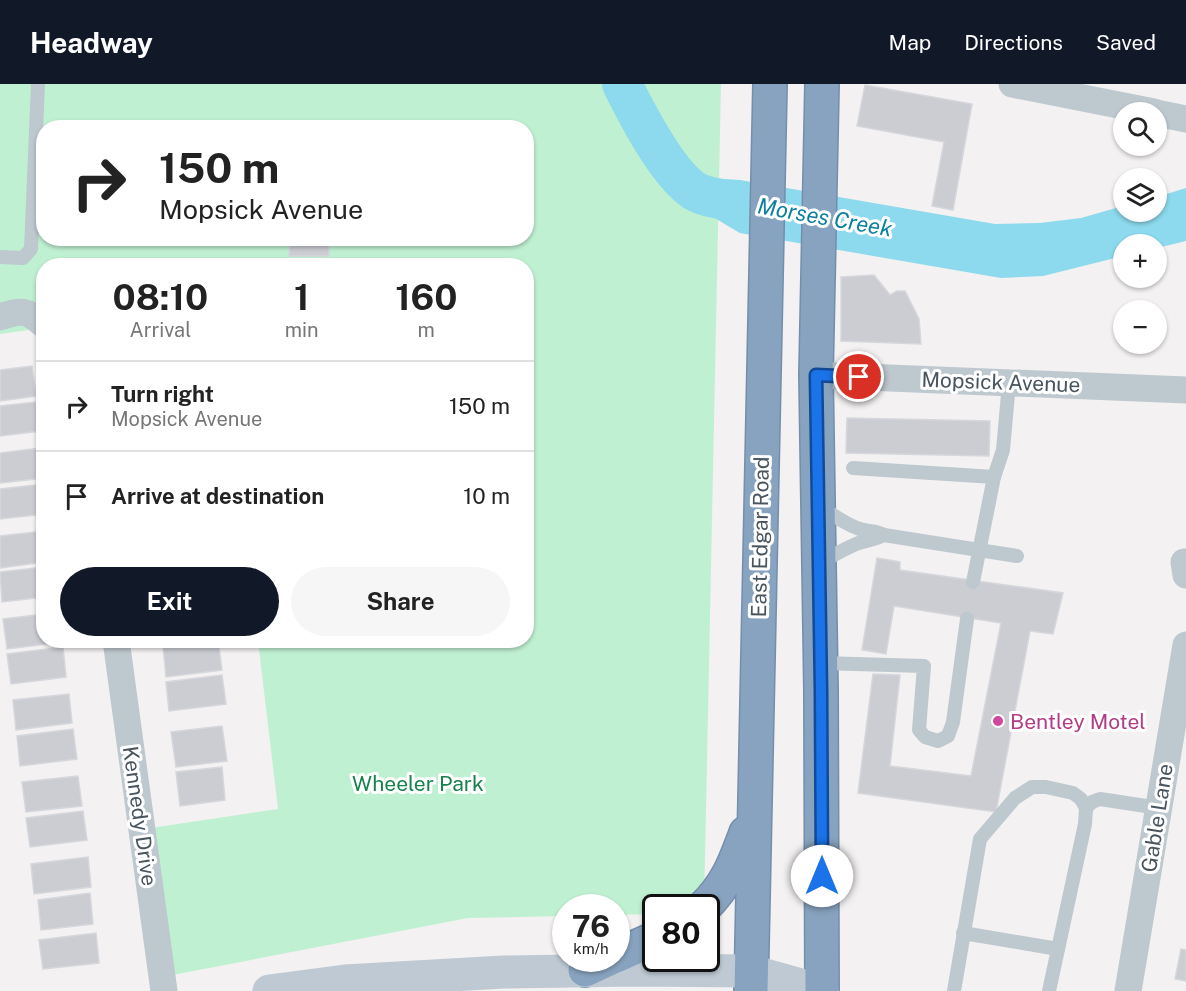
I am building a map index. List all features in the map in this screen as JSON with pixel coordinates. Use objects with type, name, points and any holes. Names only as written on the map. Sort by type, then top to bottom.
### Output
[{"type":"highway","name":"East Edgar Road","points":[[751,981],[770,84]]},
{"type":"highway","points":[[822,84],[816,306],[821,663],[822,991]]},
{"type":"highway","points":[[717,894],[733,869],[754,808]]},
{"type":"main road","points":[[269,991],[552,968]]},
{"type":"main road","points":[[630,968],[822,991]]},
{"type":"street","points":[[1012,84],[1113,104]]},
{"type":"street","points":[[1167,115],[1186,119]]},
{"type":"street","points":[[0,317],[15,312],[31,313],[36,318]]},
{"type":"street","name":"Mopsick Avenue","points":[[816,375],[1186,390]]},
{"type":"street","name":"Gable Lane","points":[[1128,991],[1186,645]]},
{"type":"street","name":"Kennedy Drive","points":[[117,648],[164,991]]},
{"type":"lane","points":[[36,120],[38,84]]},
{"type":"lane","points":[[0,257],[23,258],[31,249],[36,131]]},
{"type":"lane","points":[[973,582],[994,477],[1003,450],[1009,383]]},
{"type":"lane","points":[[853,468],[994,477]]},
{"type":"lane","points":[[818,506],[862,530],[875,530],[884,535],[1017,556]]},
{"type":"lane","points":[[819,563],[862,541],[875,540],[884,535]]},
{"type":"lane","points":[[821,663],[924,666],[919,730],[925,737],[938,741],[948,736],[953,722],[967,620]]},
{"type":"lane","points":[[954,991],[980,839],[1016,798],[1032,787],[1046,787],[1073,793],[1082,799],[1086,808],[1086,824],[1049,991]]},
{"type":"lane","points":[[1086,808],[1092,802],[1100,799],[1159,808]]},
{"type":"lane","points":[[963,933],[1058,950]]},
{"type":"green space","name":"Wheeler Park","points":[[0,84],[721,84],[704,894],[642,894],[642,914],[630,915],[630,894],[552,894],[552,916],[468,918],[162,977],[131,831],[278,809],[259,648],[534,648],[534,258],[36,258],[36,329],[0,334]]},
{"type":"water","points":[[678,176],[740,180],[995,224],[1040,223],[1081,218],[1113,209],[1113,222],[1167,222],[1167,194],[1186,188],[1186,241],[1167,246],[1167,234],[1113,234],[1113,258],[1043,276],[1001,278],[740,233],[704,210],[691,196]]},
{"type":"building","points":[[865,85],[972,104],[953,210],[932,206],[944,142],[857,126]]},
{"type":"building","points":[[290,246],[329,246],[329,256],[289,256]]},
{"type":"building","points":[[874,275],[890,295],[897,291],[905,291],[919,319],[921,344],[841,341],[841,277]]},
{"type":"building","points":[[32,366],[36,396],[0,401],[0,370]]},
{"type":"building","points":[[36,402],[36,432],[0,436],[0,406]]},
{"type":"building","points":[[847,418],[990,421],[989,456],[846,453]]},
{"type":"building","points":[[36,448],[36,479],[0,483],[0,453]]},
{"type":"building","points":[[36,485],[36,515],[0,519],[0,489]]},
{"type":"building","points":[[36,532],[36,563],[0,568],[0,536]]},
{"type":"building","name":"Bentley Motel","points":[[877,558],[900,562],[900,570],[1063,593],[1053,634],[1030,631],[996,812],[858,793],[873,674],[900,675],[890,766],[971,776],[1001,623],[894,606],[886,654],[862,650]]},
{"type":"building","points":[[36,568],[36,598],[2,602],[0,572]]},
{"type":"building","points":[[36,615],[36,645],[7,649],[3,619]]},
{"type":"building","points":[[63,648],[66,677],[11,684],[7,654]]},
{"type":"building","points":[[163,648],[219,648],[222,670],[166,677]]},
{"type":"building","points":[[222,675],[226,704],[169,711],[166,682]]},
{"type":"building","points":[[69,694],[72,723],[16,730],[13,700]]},
{"type":"building","points":[[222,726],[227,761],[176,767],[171,732]]},
{"type":"building","points":[[73,729],[77,759],[20,766],[17,736]]},
{"type":"building","points":[[222,767],[225,800],[180,806],[176,772]]},
{"type":"building","points":[[78,776],[82,806],[26,812],[22,782]]},
{"type":"building","points":[[83,811],[87,840],[30,847],[26,818]]},
{"type":"building","points":[[88,857],[91,887],[34,894],[31,864]]},
{"type":"building","points":[[90,893],[93,924],[41,930],[38,900]]},
{"type":"building","points":[[96,933],[99,963],[43,969],[39,940]]},
{"type":"building","points":[[1181,949],[1186,950],[1186,981],[1175,979]]},
{"type":"waterway","name":"Morses Creek","points":[[622,84],[653,141],[673,170],[693,190],[708,197],[725,200]]},
{"type":"place","name":"Bentley Motel","points":[[998,721]]},
{"type":"route","points":[[822,876],[816,375],[859,377]]}]
